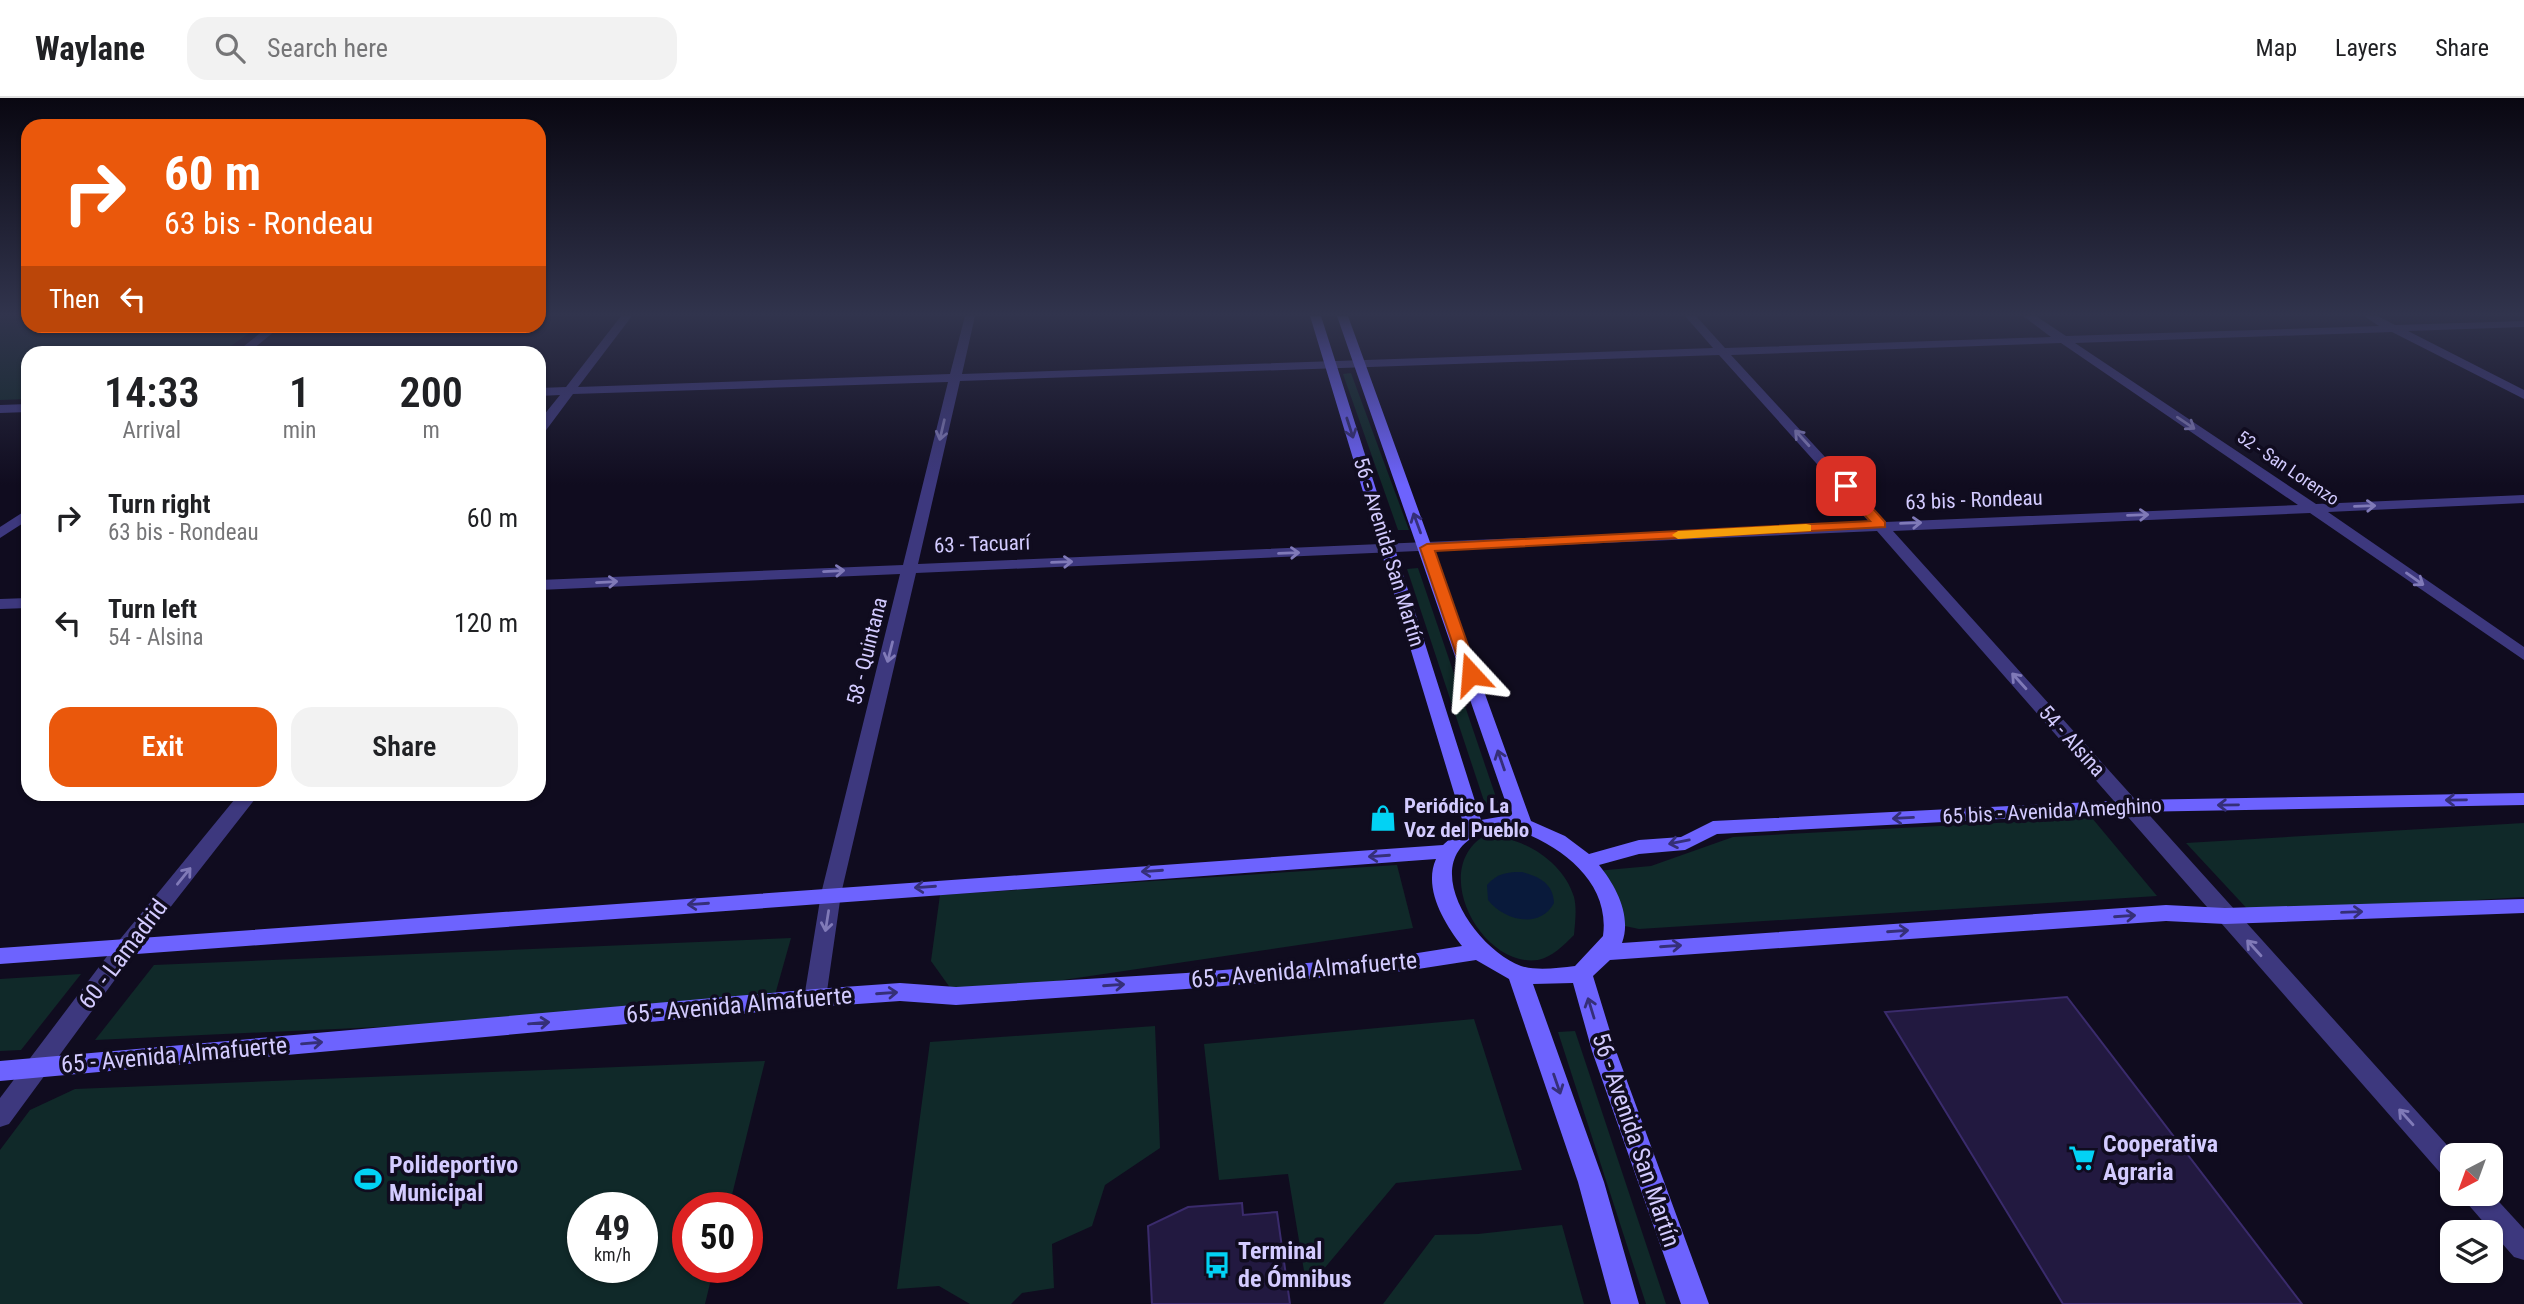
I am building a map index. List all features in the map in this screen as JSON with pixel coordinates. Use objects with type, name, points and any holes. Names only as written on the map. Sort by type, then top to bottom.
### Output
[{"type":"main road","name":"56 - Avenida San Martín","points":[[1333,372],[1473,825],[1477,826]]},
{"type":"main road","name":"56 - Avenida San Martín","points":[[1361,372],[1427,548],[1523,825]]},
{"type":"main road","name":"65 bis - Avenida Ameghino","points":[[1587,862],[1639,847],[1685,843],[1713,828],[2131,806],[2524,799]]},
{"type":"main road","points":[[1507,821],[1523,825],[1559,840],[1587,862],[1606,888],[1615,918],[1613,941],[1581,974],[1547,977],[1518,974],[1478,952],[1457,928],[1442,878],[1447,851],[1459,835],[1477,826],[1507,821]]},
{"type":"main road","points":[[0,956],[1447,851]]},
{"type":"main road","points":[[1603,951],[2166,914],[2225,916],[2524,906]]},
{"type":"main road","name":"65 - Avenida Almafuerte","points":[[0,1071],[815,998],[900,992],[957,996],[1186,981],[1405,963],[1478,952]]},
{"type":"main road","points":[[1518,974],[1591,1182],[1625,1304]]},
{"type":"main road","name":"56 - Avenida San Martín","points":[[1581,974],[1604,1051],[1695,1304]]},
{"type":"street","points":[[546,421],[583,372]]},
{"type":"street","name":"58 - Quintana","points":[[815,998],[831,894],[955,372]]},
{"type":"street","points":[[546,392],[1091,372]]},
{"type":"street","name":"54 - Alsina","points":[[1742,372],[1881,524],[2225,916],[2440,1155]]},
{"type":"street","name":"52 - San Lorenzo","points":[[2110,372],[2313,508],[2524,655]]},
{"type":"street","points":[[2479,372],[2524,395]]},
{"type":"street","points":[[0,409],[21,408]]},
{"type":"street","name":"63 bis - Rondeau","points":[[1427,548],[1881,524],[2524,499]]},
{"type":"street","points":[[0,534],[21,518]]},
{"type":"street","name":"63 - Tacuarí","points":[[546,585],[910,567],[1427,548]]},
{"type":"street","points":[[0,604],[21,603]]},
{"type":"street","name":"60 - Lamadrid","points":[[0,1117],[125,949],[244,801]]},
{"type":"street","points":[[2486,1206],[2524,1248]]},
{"type":"green space","points":[[0,372],[21,372],[21,399],[0,400]]},
{"type":"green space","points":[[1351,373],[1409,530],[1398,530],[1343,374]]},
{"type":"green space","points":[[1418,568],[1500,809],[1487,810],[1407,569]]},
{"type":"green space","points":[[2092,818],[2157,896],[1639,929],[1620,925],[1596,871],[1651,866],[1733,837]]},
{"type":"green space","points":[[2524,823],[2524,897],[2252,914],[2186,843]]},
{"type":"green space","points":[[1484,836],[1512,840],[1538,852],[1550,861],[1568,884],[1575,902],[1574,935],[1548,956],[1538,960],[1517,958],[1498,949],[1482,933],[1469,914],[1462,892],[1461,871],[1468,851]]},
{"type":"green space","points":[[1397,865],[1413,928],[956,996],[931,961],[940,895]]},
{"type":"green space","points":[[791,938],[771,1009],[95,1040],[154,965]]},
{"type":"green space","points":[[81,974],[21,1050],[0,1051],[0,979]]},
{"type":"green space","points":[[1474,1019],[1522,1170],[1396,1183],[1307,1289],[1288,1174],[1219,1180],[1204,1044]]},
{"type":"green space","points":[[1155,1026],[1160,1148],[1105,1185],[1092,1226],[1052,1244],[1054,1288],[1022,1293],[1011,1304],[970,1304],[939,1286],[897,1289],[930,1042]]},
{"type":"green space","points":[[1575,1031],[1666,1304],[1646,1304],[1558,1032]]},
{"type":"green space","name":"Polideportivo Municipal","points":[[765,1061],[733,1192],[672,1192],[672,1283],[710,1283],[705,1304],[0,1304],[0,1150],[30,1110],[75,1089]]},
{"type":"green space","points":[[1562,1225],[1584,1304],[1383,1304],[1435,1235],[1478,1234]]},
{"type":"water","points":[[1522,872],[1539,879],[1551,890],[1554,903],[1540,917],[1512,917],[1488,900],[1487,885],[1491,881],[1503,874]]},
{"type":"building","name":"Cooperativa Agraria","points":[[2067,997],[2302,1304],[2063,1304],[1885,1012]]},
{"type":"building","name":"Terminal de Ómnibus","points":[[1242,1203],[1243,1215],[1277,1212],[1290,1304],[1152,1304],[1148,1226],[1188,1207]]},
{"type":"slow traffic","points":[[1678,535],[1806,528]]},
{"type":"place","name":"Periódico La Voz del Pueblo","points":[[1383,818]]},
{"type":"place","name":"Cooperativa Agraria","points":[[2082,1158]]},
{"type":"place","name":"Polideportivo Municipal","points":[[368,1179]]},
{"type":"place","name":"Terminal de Ómnibus","points":[[1217,1265]]},
{"type":"route","points":[[1471,674],[1427,548],[1881,524],[1846,486]]}]
